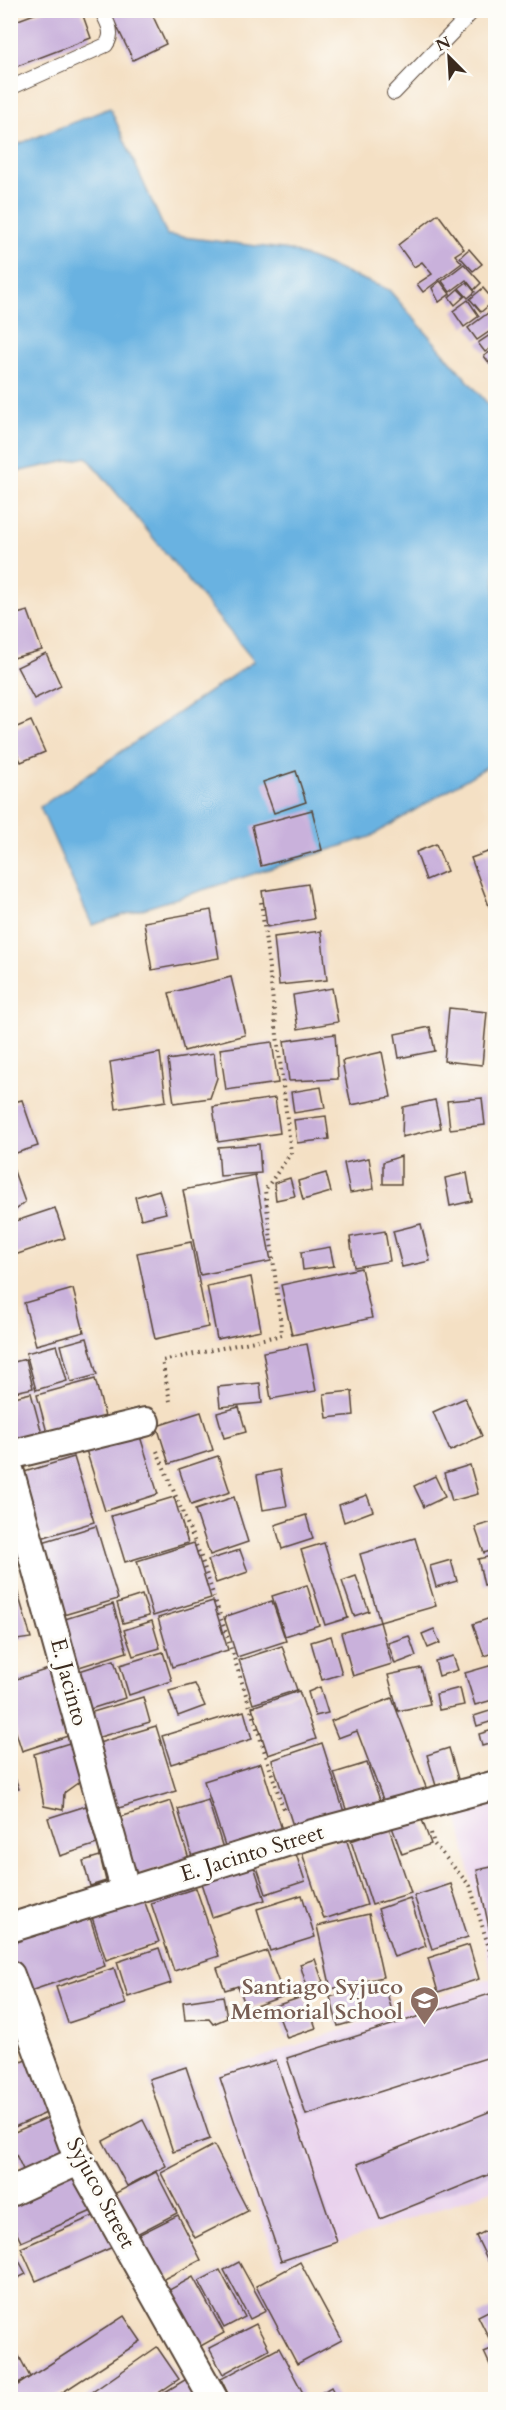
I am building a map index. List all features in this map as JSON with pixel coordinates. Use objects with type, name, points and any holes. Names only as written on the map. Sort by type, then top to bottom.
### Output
[{"type":"street","points":[[10,1455],[145,1422]]},
{"type":"street","name":"E. Jacinto","points":[[10,1473],[126,1892]]},
{"type":"street","name":"E. Jacinto Street","points":[[10,1928],[294,1840],[495,1785]]},
{"type":"street","name":"Syjuco Street","points":[[10,1975],[80,2160],[214,2400]]},
{"type":"street","points":[[10,2192],[80,2160]]},
{"type":"lane","points":[[10,88],[106,45],[110,30],[101,10]]},
{"type":"lane","points":[[394,93],[474,10]]},
{"type":"path","points":[[261,901],[291,1153],[265,1190],[282,1335],[162,1360],[171,1408],[145,1422],[201,1557],[294,1840]]},
{"type":"path","points":[[423,1803],[434,1844],[470,1886],[495,1971]]},
{"type":"shaded area","name":"Santiago Syjuco Memorial School","points":[[495,1800],[495,2189],[277,2265],[213,2074],[492,1978],[456,1808]]},
{"type":"water","points":[[110,108],[167,235],[290,250],[389,290],[495,412],[495,762],[370,837],[92,925],[40,807],[254,661],[87,457],[11,473],[11,147]]},
{"type":"building","points":[[45,10],[81,10],[91,38],[10,69],[10,23]]},
{"type":"building","points":[[109,10],[150,10],[166,44],[133,60]]},
{"type":"building","points":[[438,214],[464,249],[455,255],[462,263],[423,292],[417,284],[432,274],[422,262],[414,267],[398,245]]},
{"type":"building","points":[[469,249],[482,264],[473,271],[460,257]]},
{"type":"building","points":[[464,264],[481,283],[474,290],[466,280],[450,292],[442,281]]},
{"type":"building","points":[[440,281],[450,294],[439,302],[432,288]]},
{"type":"building","points":[[467,282],[475,292],[468,298],[459,288]]},
{"type":"building","points":[[483,288],[494,301],[481,312],[470,299]]},
{"type":"building","points":[[458,289],[465,296],[455,305],[449,297]]},
{"type":"building","points":[[468,300],[479,316],[464,327],[453,311]]},
{"type":"building","points":[[492,310],[496,315],[496,327],[477,340],[468,328]]},
{"type":"building","points":[[496,331],[496,344],[485,352],[478,343]]},
{"type":"building","points":[[496,348],[496,361],[490,364],[484,356]]},
{"type":"building","points":[[28,611],[42,650],[10,659],[10,616]]},
{"type":"building","points":[[46,653],[61,686],[34,699],[17,667]]},
{"type":"building","points":[[31,721],[45,752],[21,762],[10,739],[10,730]]},
{"type":"building","points":[[296,771],[306,802],[274,813],[263,782]]},
{"type":"building","points":[[312,810],[322,850],[261,866],[252,826]]},
{"type":"building","points":[[436,844],[447,871],[426,880],[416,852]]},
{"type":"building","points":[[496,849],[496,903],[489,906],[471,858]]},
{"type":"building","points":[[308,884],[314,919],[267,927],[262,891]]},
{"type":"building","points":[[211,910],[219,958],[152,970],[144,922]]},
{"type":"building","points":[[321,931],[327,980],[279,985],[274,937]]},
{"type":"building","points":[[231,977],[245,1035],[184,1051],[169,993]]},
{"type":"building","points":[[332,988],[338,1022],[298,1029],[293,995]]},
{"type":"building","points":[[449,1008],[487,1012],[482,1065],[444,1061]]},
{"type":"building","points":[[430,1027],[435,1051],[399,1058],[395,1034]]},
{"type":"building","points":[[335,1034],[338,1079],[289,1081],[284,1041]]},
{"type":"building","points":[[272,1042],[278,1083],[226,1090],[220,1049]]},
{"type":"building","points":[[382,1052],[391,1097],[351,1105],[342,1061]]},
{"type":"building","points":[[160,1053],[166,1101],[116,1109],[110,1062]]},
{"type":"building","points":[[214,1053],[217,1078],[210,1098],[174,1103],[168,1060]]},
{"type":"building","points":[[321,1087],[325,1108],[294,1113],[291,1092]]},
{"type":"building","points":[[275,1098],[280,1133],[218,1142],[213,1107]]},
{"type":"building","points":[[482,1098],[485,1125],[450,1129],[447,1101]]},
{"type":"building","points":[[22,1100],[38,1146],[10,1155],[10,1103]]},
{"type":"building","points":[[435,1100],[441,1128],[402,1137],[403,1107]]},
{"type":"building","points":[[326,1116],[329,1139],[297,1143],[294,1120]]},
{"type":"building","points":[[259,1144],[261,1173],[220,1176],[218,1147]]},
{"type":"building","points":[[401,1156],[401,1184],[383,1184],[383,1162]]},
{"type":"building","points":[[369,1158],[374,1189],[350,1193],[344,1163]]},
{"type":"building","points":[[10,1160],[25,1202],[10,1215]]},
{"type":"building","points":[[326,1173],[331,1192],[303,1200],[298,1181]]},
{"type":"building","points":[[467,1173],[472,1201],[450,1206],[445,1178]]},
{"type":"building","points":[[255,1175],[271,1261],[200,1275],[183,1190]]},
{"type":"building","points":[[290,1178],[295,1196],[276,1200],[274,1183]]},
{"type":"building","points":[[159,1190],[166,1213],[141,1219],[135,1197]]},
{"type":"building","points":[[55,1208],[65,1238],[12,1256],[10,1223]]},
{"type":"building","points":[[421,1224],[430,1261],[402,1267],[393,1231]]},
{"type":"building","points":[[385,1231],[390,1261],[354,1267],[350,1237]]},
{"type":"building","points":[[191,1242],[208,1327],[155,1339],[137,1253]]},
{"type":"building","points":[[330,1247],[334,1266],[303,1270],[301,1252]]},
{"type":"building","points":[[361,1268],[372,1318],[292,1335],[281,1285]]},
{"type":"building","points":[[251,1277],[261,1330],[217,1339],[207,1286]]},
{"type":"building","points":[[73,1289],[84,1332],[36,1345],[24,1303]]},
{"type":"building","points":[[87,1338],[97,1375],[71,1382],[61,1345]]},
{"type":"building","points":[[307,1344],[316,1391],[271,1399],[263,1352]]},
{"type":"building","points":[[57,1345],[67,1381],[36,1390],[26,1353]]},
{"type":"building","points":[[26,1359],[33,1388],[10,1393],[10,1363]]},
{"type":"building","points":[[95,1379],[107,1424],[49,1440],[37,1395]]},
{"type":"building","points":[[260,1383],[262,1403],[220,1407],[218,1387]]},
{"type":"building","points":[[352,1391],[354,1415],[327,1418],[324,1394]]},
{"type":"building","points":[[31,1393],[44,1441],[10,1450],[10,1398]]},
{"type":"building","points":[[465,1398],[482,1436],[450,1451],[433,1412]]},
{"type":"building","points":[[239,1407],[246,1432],[224,1438],[217,1413]]},
{"type":"building","points":[[201,1412],[213,1450],[169,1464],[157,1426]]},
{"type":"building","points":[[139,1433],[158,1494],[105,1511],[86,1450]]},
{"type":"building","points":[[218,1456],[230,1492],[191,1505],[179,1469]]},
{"type":"building","points":[[74,1457],[94,1522],[41,1538],[21,1473]]},
{"type":"building","points":[[470,1465],[478,1494],[452,1501],[444,1473]]},
{"type":"building","points":[[280,1470],[287,1506],[263,1510],[257,1475]]},
{"type":"building","points":[[435,1476],[445,1497],[424,1507],[414,1486]]},
{"type":"building","points":[[367,1495],[373,1511],[344,1522],[339,1505]]},
{"type":"building","points":[[174,1497],[188,1543],[125,1562],[111,1516]]},
{"type":"building","points":[[234,1497],[248,1542],[210,1555],[195,1510]]},
{"type":"building","points":[[306,1515],[313,1539],[282,1549],[275,1525]]},
{"type":"building","points":[[496,1521],[496,1549],[484,1553],[475,1527]]},
{"type":"building","points":[[96,1526],[118,1599],[60,1616],[39,1543]]},
{"type":"building","points":[[415,1538],[436,1606],[380,1622],[360,1554]]},
{"type":"building","points":[[194,1543],[211,1598],[153,1616],[137,1561]]},
{"type":"building","points":[[324,1543],[348,1618],[325,1625],[301,1550]]},
{"type":"building","points":[[240,1550],[248,1572],[216,1583],[208,1560]]},
{"type":"building","points":[[496,1555],[496,1582],[484,1585],[478,1559]]},
{"type":"building","points":[[451,1560],[457,1581],[436,1587],[430,1566]]},
{"type":"building","points":[[10,1566],[31,1638],[10,1641]]},
{"type":"building","points":[[356,1576],[369,1611],[354,1616],[342,1581]]},
{"type":"building","points":[[307,1585],[319,1625],[285,1636],[272,1596]]},
{"type":"building","points":[[142,1595],[149,1616],[123,1623],[117,1603]]},
{"type":"building","points":[[213,1601],[228,1650],[172,1667],[158,1618]]},
{"type":"building","points":[[272,1601],[286,1641],[237,1657],[224,1617]]},
{"type":"building","points":[[113,1604],[127,1652],[76,1668],[62,1620]]},
{"type":"building","points":[[496,1616],[496,1652],[484,1656],[473,1624]]},
{"type":"building","points":[[152,1621],[160,1648],[133,1656],[124,1630]]},
{"type":"building","points":[[380,1622],[392,1664],[353,1676],[341,1633]]},
{"type":"building","points":[[434,1629],[440,1643],[428,1648],[422,1634]]},
{"type":"building","points":[[331,1636],[342,1674],[322,1680],[311,1642]]},
{"type":"building","points":[[409,1636],[416,1656],[395,1664],[388,1643]]},
{"type":"building","points":[[282,1646],[297,1690],[253,1704],[239,1660]]},
{"type":"building","points":[[163,1652],[172,1681],[129,1695],[120,1665]]},
{"type":"building","points":[[453,1656],[458,1670],[439,1676],[435,1661]]},
{"type":"building","points":[[114,1660],[125,1698],[84,1711],[73,1673]]},
{"type":"building","points":[[496,1664],[496,1699],[475,1705],[465,1673]]},
{"type":"building","points":[[55,1667],[77,1733],[22,1751],[10,1714],[10,1681]]},
{"type":"building","points":[[421,1668],[430,1704],[398,1711],[388,1675]]},
{"type":"building","points":[[195,1684],[205,1706],[178,1716],[169,1691]]},
{"type":"building","points":[[320,1687],[328,1713],[315,1716],[308,1692]]},
{"type":"building","points":[[460,1688],[464,1705],[439,1710],[436,1694]]},
{"type":"building","points":[[299,1691],[316,1739],[268,1755],[252,1707]]},
{"type":"building","points":[[143,1697],[150,1722],[93,1739],[86,1714]]},
{"type":"building","points":[[392,1698],[429,1795],[387,1810],[357,1731],[338,1738],[331,1721]]},
{"type":"building","points":[[496,1709],[496,1720],[477,1726],[474,1716]]},
{"type":"building","points":[[244,1711],[252,1739],[171,1764],[162,1736]]},
{"type":"building","points":[[156,1726],[176,1791],[112,1810],[92,1745]]},
{"type":"building","points":[[496,1729],[496,1742],[482,1746],[479,1734]]},
{"type":"building","points":[[79,1740],[82,1780],[64,1793],[63,1810],[44,1806],[34,1754]]},
{"type":"building","points":[[322,1743],[345,1815],[295,1832],[272,1760]]},
{"type":"building","points":[[449,1748],[458,1779],[436,1786],[427,1755]]},
{"type":"building","points":[[261,1763],[284,1836],[228,1855],[204,1781]]},
{"type":"building","points":[[367,1763],[381,1803],[348,1815],[334,1773]]},
{"type":"building","points":[[10,1764],[19,1789],[10,1791]]},
{"type":"building","points":[[208,1800],[225,1855],[194,1864],[178,1809]]},
{"type":"building","points":[[171,1801],[189,1859],[128,1878],[111,1820]]},
{"type":"building","points":[[86,1806],[97,1844],[60,1856],[48,1818]]},
{"type":"building","points":[[421,1817],[431,1844],[402,1854],[392,1827]]},
{"type":"building","points":[[389,1828],[411,1893],[372,1905],[351,1841]]},
{"type":"building","points":[[346,1838],[367,1905],[324,1919],[302,1853]]},
{"type":"building","points":[[296,1854],[305,1881],[266,1894],[257,1867]]},
{"type":"building","points":[[100,1856],[106,1881],[90,1886],[83,1861]]},
{"type":"building","points":[[254,1866],[265,1900],[212,1917],[201,1883]]},
{"type":"building","points":[[496,1866],[496,1952],[494,1952],[477,1870]]},
{"type":"building","points":[[451,1884],[468,1937],[432,1949],[414,1896]]},
{"type":"building","points":[[196,1888],[219,1956],[174,1971],[151,1903]]},
{"type":"building","points":[[302,1895],[315,1937],[270,1951],[257,1909]]},
{"type":"building","points":[[410,1898],[426,1946],[394,1957],[378,1909]]},
{"type":"building","points":[[144,1900],[159,1942],[106,1960],[92,1917]]},
{"type":"building","points":[[88,1911],[105,1966],[24,1993],[10,1952],[10,1937]]},
{"type":"building","points":[[369,1914],[383,1977],[331,1989],[317,1926]]},
{"type":"building","points":[[469,1945],[479,1979],[438,1992],[428,1958]]},
{"type":"building","points":[[159,1948],[171,1983],[128,1997],[117,1962]]},
{"type":"building","points":[[267,1951],[284,1996],[247,2009],[238,1986],[225,1990],[217,1968]]},
{"type":"building","points":[[315,1959],[323,1982],[307,1987],[300,1964]]},
{"type":"building","points":[[114,1968],[126,2004],[68,2023],[56,1987]]},
{"type":"building","points":[[384,1982],[392,2011],[338,2026],[330,1997]]},
{"type":"building","points":[[496,1992],[496,2055],[306,2115],[287,2058]]},
{"type":"building","points":[[223,1996],[227,2018],[213,2024],[209,2019],[185,2020],[183,2002]]},
{"type":"building","points":[[305,1996],[316,2028],[287,2038],[275,2006]]},
{"type":"building","points":[[30,2058],[53,2110],[10,2129],[10,2067]]},
{"type":"building","points":[[276,2060],[337,2242],[281,2261],[220,2078]]},
{"type":"building","points":[[186,2067],[210,2139],[173,2152],[149,2079]]},
{"type":"building","points":[[496,2109],[496,2172],[380,2219],[358,2164]]},
{"type":"building","points":[[54,2115],[74,2160],[28,2180],[10,2142],[10,2134]]},
{"type":"building","points":[[143,2120],[166,2166],[127,2186],[103,2141]]},
{"type":"building","points":[[214,2145],[248,2211],[195,2238],[161,2173]]},
{"type":"building","points":[[74,2166],[94,2210],[21,2242],[10,2219],[10,2194]]},
{"type":"building","points":[[156,2172],[177,2213],[133,2236],[112,2195]]},
{"type":"building","points":[[100,2213],[115,2246],[36,2281],[21,2248]]},
{"type":"building","points":[[178,2215],[201,2260],[156,2283],[132,2238]]},
{"type":"building","points":[[496,2226],[496,2277],[476,2236]]},
{"type":"building","points":[[10,2244],[26,2274],[10,2282]]},
{"type":"building","points":[[239,2262],[266,2311],[250,2319],[224,2270]]},
{"type":"building","points":[[300,2262],[342,2340],[297,2364],[256,2286]]},
{"type":"building","points":[[220,2270],[245,2317],[224,2328],[199,2281]]},
{"type":"building","points":[[193,2277],[224,2333],[192,2351],[162,2294]]},
{"type":"building","points":[[496,2307],[496,2340],[491,2342],[478,2316]]},
{"type":"building","points":[[124,2316],[141,2341],[51,2400],[10,2400],[10,2390]]},
{"type":"building","points":[[256,2324],[269,2349],[223,2374],[209,2348]]},
{"type":"building","points":[[10,2339],[30,2377],[10,2387]]},
{"type":"building","points":[[157,2347],[179,2379],[148,2400],[81,2400]]},
{"type":"building","points":[[496,2347],[496,2378],[484,2352]]},
{"type":"building","points":[[279,2348],[303,2393],[290,2400],[231,2400],[221,2379]]},
{"type":"building","points":[[188,2378],[200,2397],[152,2400]]},
{"type":"building","points":[[331,2387],[338,2400],[309,2400]]},
{"type":"place","name":"Santiago Syjuco Memorial School","points":[[424,2026]]}]
